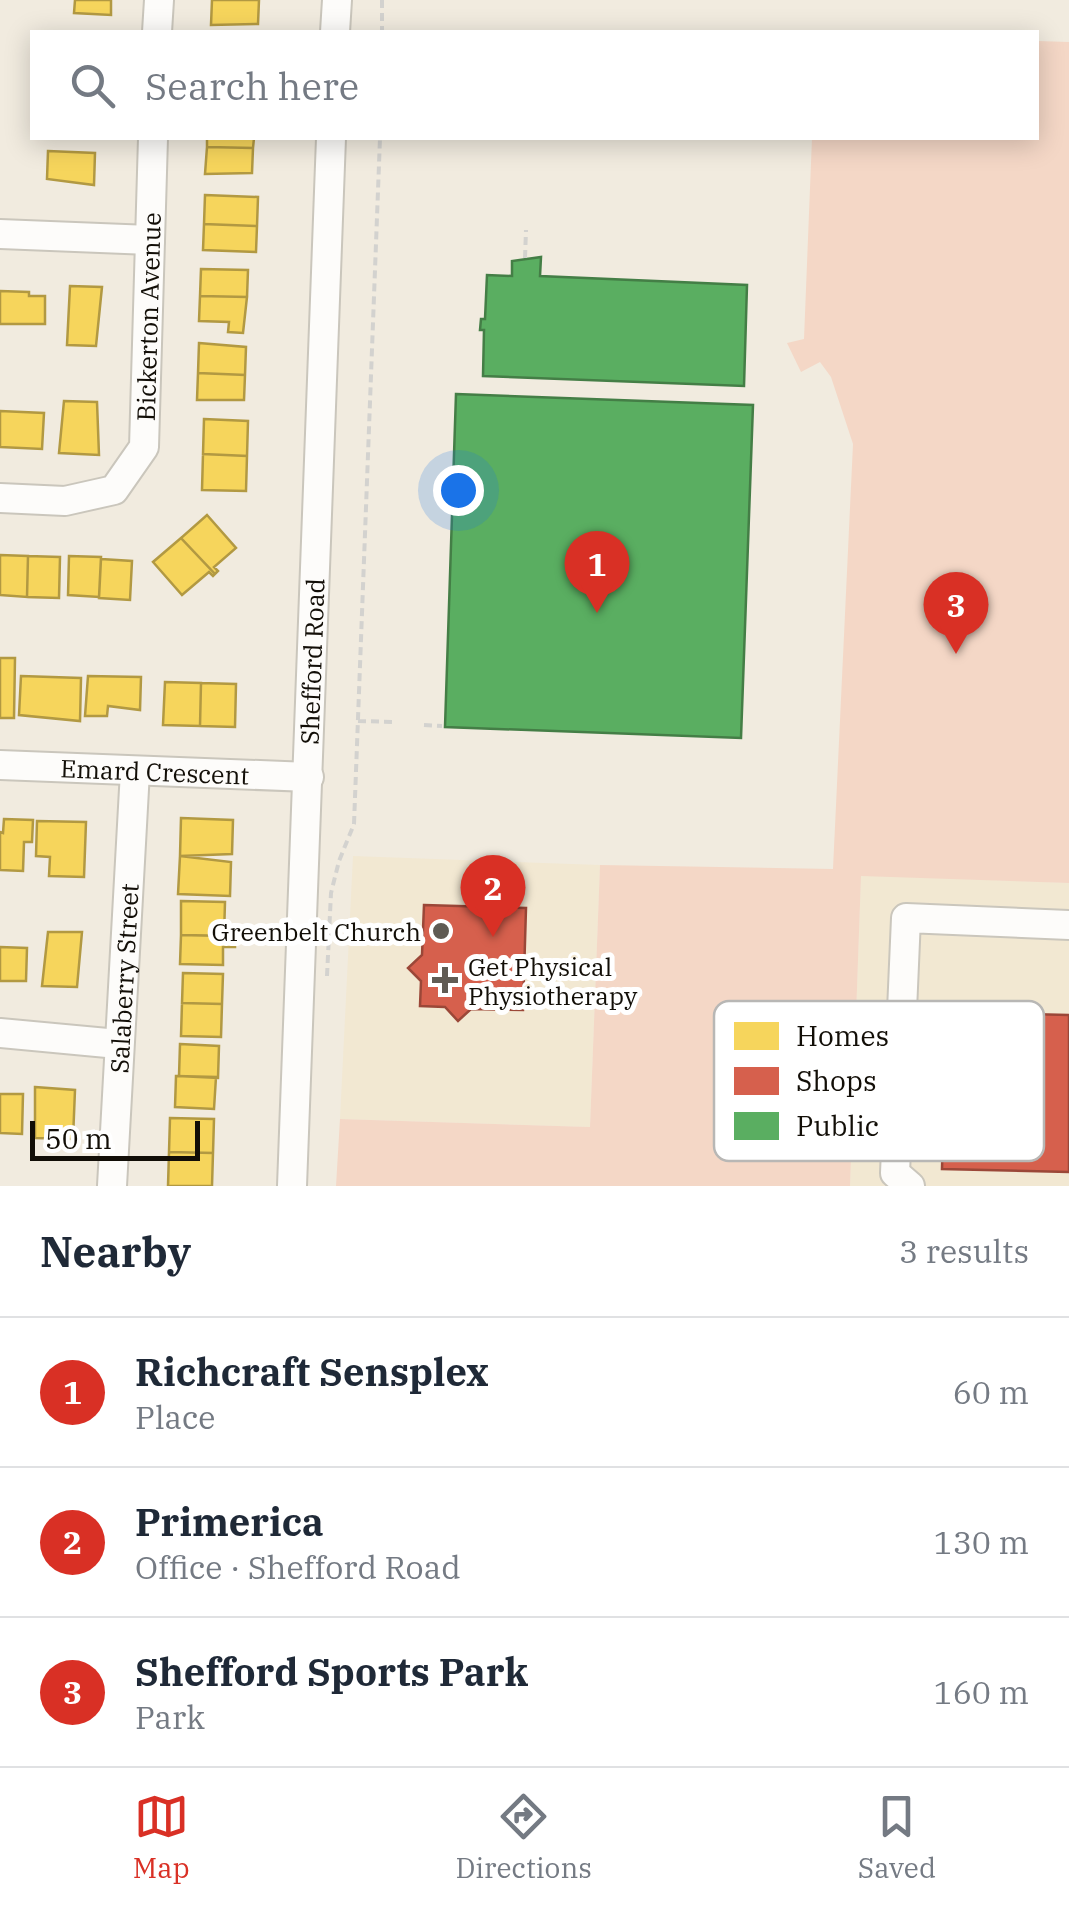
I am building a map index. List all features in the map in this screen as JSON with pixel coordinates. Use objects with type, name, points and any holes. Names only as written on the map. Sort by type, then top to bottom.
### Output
[{"type":"street","points":[[157,30],[158,0]]},
{"type":"street","points":[[335,30],[336,0]]},
{"type":"street","name":"Bickerton Avenue","points":[[0,498],[65,501],[114,490],[144,447],[154,140]]},
{"type":"street","name":"Shefford Road","points":[[292,1186],[332,140]]},
{"type":"street","points":[[0,234],[150,240]]},
{"type":"street","name":"Emard Crescent","points":[[0,765],[309,778]]},
{"type":"street","name":"Salaberry Street","points":[[112,1186],[135,771]]},
{"type":"street","points":[[902,1001],[906,918],[1069,924]]},
{"type":"street","points":[[0,1034],[118,1044]]},
{"type":"street","points":[[896,1161],[895,1173],[910,1186]]},
{"type":"path","points":[[382,0],[382,30]]},
{"type":"path","points":[[327,982],[331,894],[354,824],[380,140]]},
{"type":"path","points":[[525,258],[526,230]]},
{"type":"path","points":[[438,499],[452,499]]},
{"type":"path","points":[[358,721],[395,722]]},
{"type":"path","points":[[424,725],[442,726]]},
{"type":"shaded area","points":[[1039,41],[1069,42],[1069,883],[861,876],[857,1001],[714,1001],[714,1161],[851,1161],[850,1186],[336,1186],[340,1119],[590,1127],[600,865],[833,869],[853,444],[831,377],[820,362],[801,372],[787,343],[804,339],[812,140],[1039,140]]},
{"type":"shaded area","points":[[353,856],[600,865],[590,1127],[340,1119]]},
{"type":"shaded area","points":[[861,875],[1069,883],[1069,1186],[850,1186],[851,1161],[1044,1161],[1044,1001],[857,1001]]},
{"type":"building: Homes","points":[[75,0],[111,0],[111,15],[74,13]]},
{"type":"building: Homes","points":[[212,0],[259,0],[258,24],[211,25]]},
{"type":"building: Homes","points":[[207,140],[254,140],[253,148],[207,147]]},
{"type":"building: Homes","points":[[207,147],[253,148],[252,173],[205,174]]},
{"type":"building: Homes","points":[[48,151],[95,153],[94,185],[47,179]]},
{"type":"building: Homes","points":[[205,195],[258,197],[257,226],[204,224]]},
{"type":"building: Homes","points":[[204,224],[257,226],[256,252],[203,250]]},
{"type":"building: Homes","points":[[201,269],[248,270],[247,297],[200,296]]},
{"type":"building: Homes","points":[[70,286],[102,287],[96,346],[67,345]]},
{"type":"building: Homes","points":[[0,291],[45,296],[45,324],[0,324]]},
{"type":"building: Homes","points":[[200,296],[247,297],[243,333],[228,332],[229,322],[199,321]]},
{"type":"building: Homes","points":[[199,343],[246,347],[245,375],[198,373]]},
{"type":"building: Homes","points":[[198,373],[245,375],[244,400],[197,400]]},
{"type":"building: Homes","points":[[64,401],[97,402],[99,455],[59,453]]},
{"type":"building: Homes","points":[[0,411],[44,413],[42,449],[0,447]]},
{"type":"building: Homes","points":[[204,419],[248,421],[247,456],[203,454]]},
{"type":"building: Homes","points":[[203,454],[247,456],[246,491],[202,490]]},
{"type":"building: Homes","points":[[207,515],[236,548],[214,567],[218,571],[215,574],[181,538]]},
{"type":"building: Homes","points":[[181,538],[215,574],[209,572],[182,595],[153,562]]},
{"type":"building: Homes","points":[[0,555],[28,556],[27,597],[0,595]]},
{"type":"building: Homes","points":[[28,556],[60,557],[59,598],[27,597]]},
{"type":"building: Homes","points":[[69,556],[101,557],[99,597],[68,595]]},
{"type":"building: Homes","points":[[101,559],[132,561],[130,600],[99,598]]},
{"type":"building: Homes","points":[[0,658],[15,658],[14,718],[0,718]]},
{"type":"building: Homes","points":[[21,676],[81,678],[80,721],[19,715]]},
{"type":"building: Homes","points":[[88,676],[141,677],[140,710],[108,706],[107,716],[85,716]]},
{"type":"building: Homes","points":[[165,682],[201,683],[200,726],[163,725]]},
{"type":"building: Homes","points":[[201,683],[236,684],[235,727],[200,726]]},
{"type":"building: Homes","points":[[181,818],[233,820],[232,854],[180,856]]},
{"type":"building: Homes","points":[[4,819],[33,820],[32,842],[24,842],[23,871],[0,870]]},
{"type":"building: Homes","points":[[37,821],[86,822],[84,877],[49,876],[50,857],[36,856]]},
{"type":"building: Homes","points":[[180,856],[231,862],[230,896],[178,894]]},
{"type":"building: Homes","points":[[181,901],[225,902],[224,936],[181,935]]},
{"type":"building: Homes","points":[[48,932],[82,932],[77,987],[42,986]]},
{"type":"building: Homes","points":[[181,935],[235,936],[235,947],[223,947],[223,965],[180,964]]},
{"type":"building: Homes","points":[[0,947],[27,948],[26,981],[0,981]]},
{"type":"building: Homes","points":[[183,973],[223,974],[222,1004],[182,1003]]},
{"type":"building: Homes","points":[[182,1003],[222,1004],[221,1037],[181,1036]]},
{"type":"building: Homes","points":[[180,1044],[219,1046],[218,1078],[179,1076]]},
{"type":"building: Homes","points":[[176,1076],[216,1077],[214,1109],[175,1107]]},
{"type":"building: Homes","points":[[35,1087],[75,1090],[73,1139],[35,1138]]},
{"type":"building: Homes","points":[[0,1094],[23,1094],[22,1134],[0,1133]]},
{"type":"building: Homes","points":[[170,1118],[214,1119],[213,1153],[169,1152]]},
{"type":"building: Homes","points":[[169,1152],[213,1153],[212,1186],[168,1186]]},
{"type":"building: Shops","points":[[424,905],[526,908],[523,1010],[471,1009],[458,1021],[445,1007],[420,1006],[421,981],[408,968],[422,955]]},
{"type":"building: Shops","points":[[1044,1014],[1069,1015],[1069,1172],[942,1169],[942,1161],[1044,1161]]},
{"type":"building: Public","points":[[541,257],[540,276],[747,285],[744,386],[483,376],[484,330],[480,330],[481,319],[485,319],[487,275],[512,276],[512,261]]},
{"type":"building: Public","points":[[456,394],[753,405],[741,738],[445,727]]},
{"type":"place","name":"Richcraft Sensplex","points":[[597,613]]},
{"type":"place","name":"Shefford Sports Park","points":[[956,654]]},
{"type":"place","name":"Greenbelt Church","points":[[441,931]]},
{"type":"place","name":"Primerica","points":[[493,937]]},
{"type":"place","name":"Get Physical Physiotherapy","points":[[445,980]]}]
